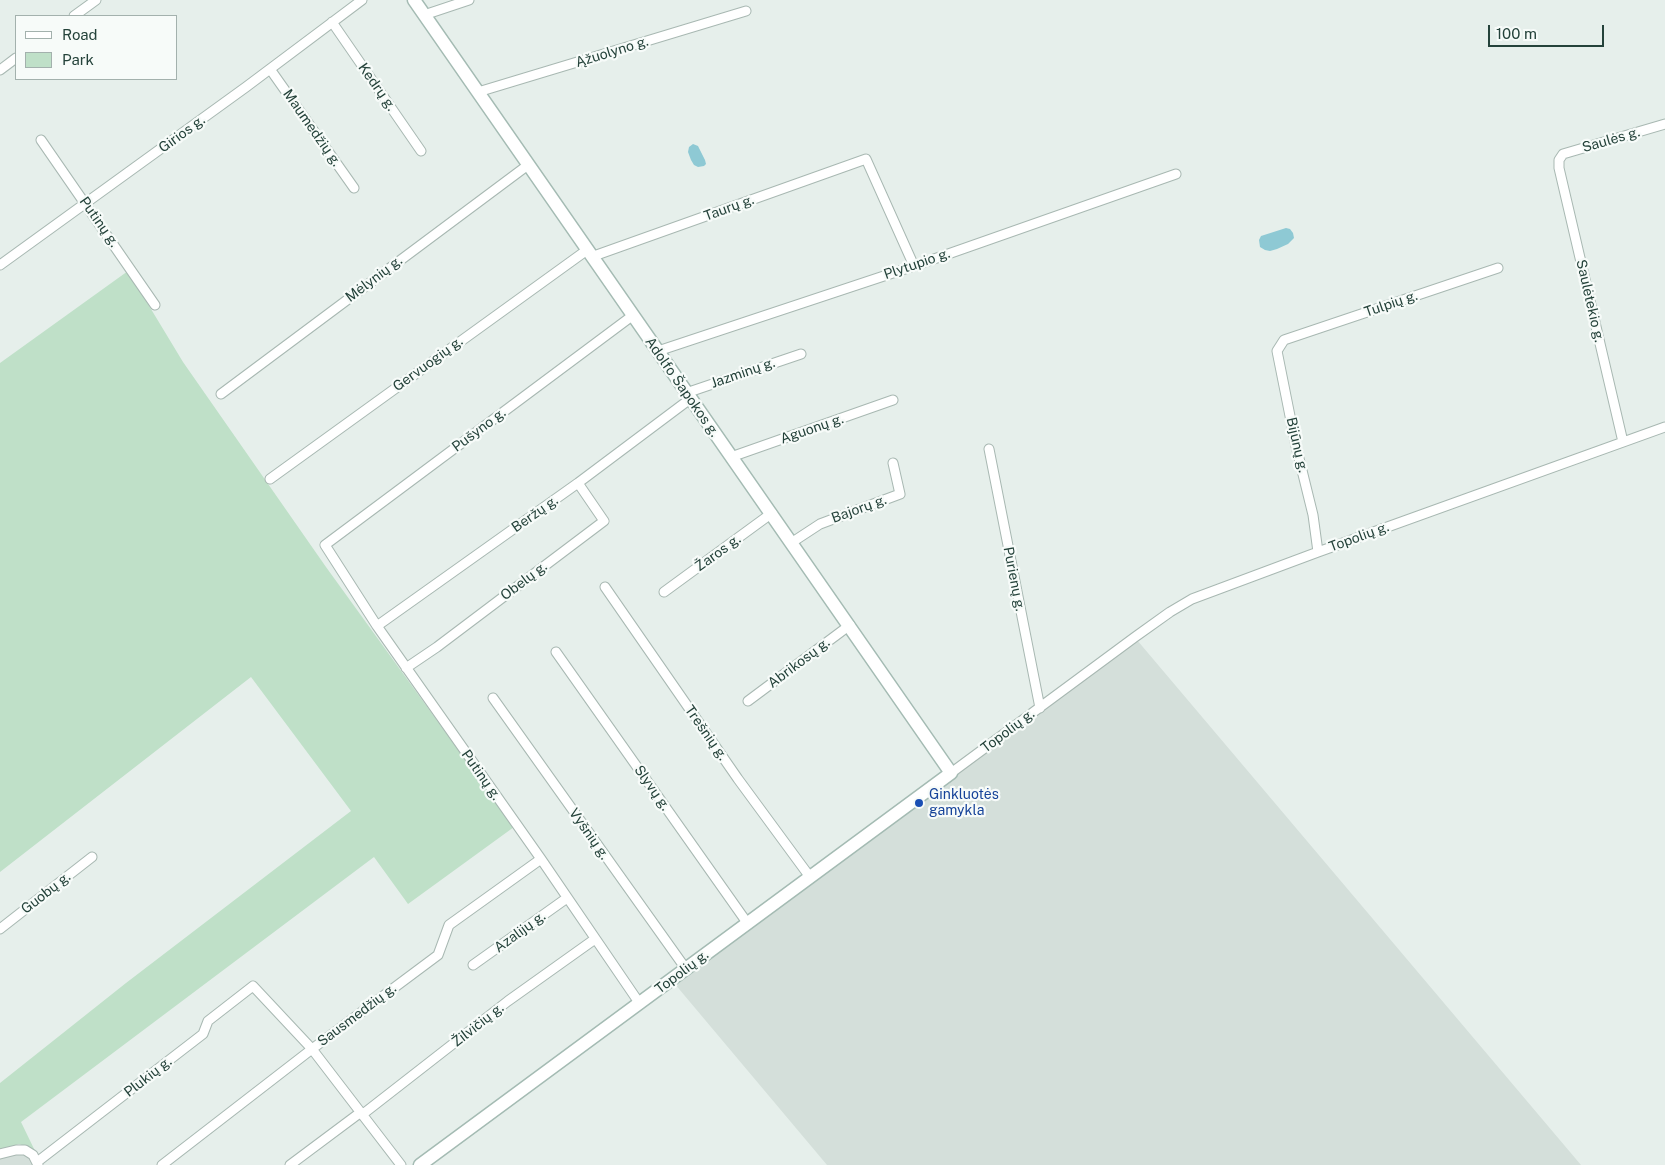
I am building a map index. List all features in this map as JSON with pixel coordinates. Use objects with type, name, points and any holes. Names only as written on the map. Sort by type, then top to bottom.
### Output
[{"type":"street","points":[[75,15],[96,0]]},
{"type":"street","name":"Girios g.","points":[[0,265],[86,204],[362,0]]},
{"type":"street","name":"Adolfo Šapokos g.","points":[[414,0],[951,773]]},
{"type":"street","points":[[424,15],[469,0]]},
{"type":"street","name":"Ąžuolyno g.","points":[[478,92],[746,12]]},
{"type":"street","name":"Kedrų g.","points":[[332,22],[421,151]]},
{"type":"street","points":[[0,70],[15,59]]},
{"type":"street","name":"Maumedžių g.","points":[[270,69],[354,188]]},
{"type":"street","name":"Saulės g.","points":[[1559,160],[1563,154],[1665,124]]},
{"type":"street","name":"Putinų g.","points":[[42,140],[156,305]]},
{"type":"street","name":"Taurų g.","points":[[589,253],[866,159],[914,266]]},
{"type":"street","name":"Saulėtekio g.","points":[[1559,160],[1559,168],[1623,442]]},
{"type":"street","name":"Mėlynių g.","points":[[221,394],[528,165]]},
{"type":"street","name":"Plytupio g.","points":[[658,351],[914,266],[1176,174]]},
{"type":"street","name":"Gervuogių g.","points":[[270,479],[589,253]]},
{"type":"street","name":"Tulpių g.","points":[[1284,340],[1498,268]]},
{"type":"street","name":"Pušyno g.","points":[[325,545],[632,316]]},
{"type":"street","name":"Bijūnų g.","points":[[1284,340],[1277,351],[1296,446],[1313,515],[1318,552]]},
{"type":"street","name":"Jazminų g.","points":[[688,396],[801,354]]},
{"type":"street","name":"Beržų g.","points":[[377,626],[578,483],[688,396]]},
{"type":"street","name":"Aguonų g.","points":[[732,457],[893,400]]},
{"type":"street","name":"Topolių g.","points":[[420,1165],[1147,628],[1192,599],[1665,428]]},
{"type":"street","name":"Purienų g.","points":[[989,450],[1040,708]]},
{"type":"street","name":"Bajorų g.","points":[[791,543],[820,524],[900,494],[894,463]]},
{"type":"street","name":"Obelų g.","points":[[406,668],[437,647],[604,520],[578,483]]},
{"type":"street","name":"Žaros g.","points":[[664,592],[772,513]]},
{"type":"street","name":"Putinų g.","points":[[325,545],[377,626],[541,859],[640,1004]]},
{"type":"street","name":"Trešnių g.","points":[[605,587],[738,779],[810,878]]},
{"type":"street","name":"Abrikosų g.","points":[[748,701],[850,625]]},
{"type":"street","name":"Slyvų g.","points":[[556,652],[748,924]]},
{"type":"street","name":"Vyšnių g.","points":[[493,698],[686,969]]},
{"type":"street","name":"Guobų g.","points":[[0,929],[92,857]]},
{"type":"street","name":"Sausmedžių g.","points":[[162,1165],[438,955],[449,925],[541,859]]},
{"type":"street","name":"Azalijų g.","points":[[474,965],[567,898]]},
{"type":"street","name":"Žilvičių g.","points":[[290,1165],[595,939]]},
{"type":"street","name":"Plukių g.","points":[[38,1164],[203,1034],[208,1021],[253,986],[312,1049]]},
{"type":"street","points":[[312,1049],[401,1165]]},
{"type":"street","points":[[0,1154],[25,1150],[33,1156],[38,1164]]},
{"type":"shaded area","points":[[1137,640],[1581,1165],[827,1165],[674,983]]},
{"type":"shaded area","points":[[23,1153],[30,1158],[34,1165],[0,1165],[0,1159],[11,1154]]},
{"type":"green space","points":[[128,271],[183,362],[326,567],[514,827],[408,904],[374,857],[21,1122],[36,1153],[30,1148],[19,1144],[0,1151],[0,1083],[126,983],[351,811],[251,677],[0,872],[0,363]]},
{"type":"water","points":[[693,144],[698,146],[705,160],[706,164],[704,166],[698,167],[691,160],[688,152],[689,147]]},
{"type":"water","points":[[1286,228],[1290,229],[1294,238],[1288,244],[1270,251],[1260,247],[1259,240],[1261,236]]},
{"type":"place","name":"Ginkluotės gamykla","points":[[919,803]]}]
